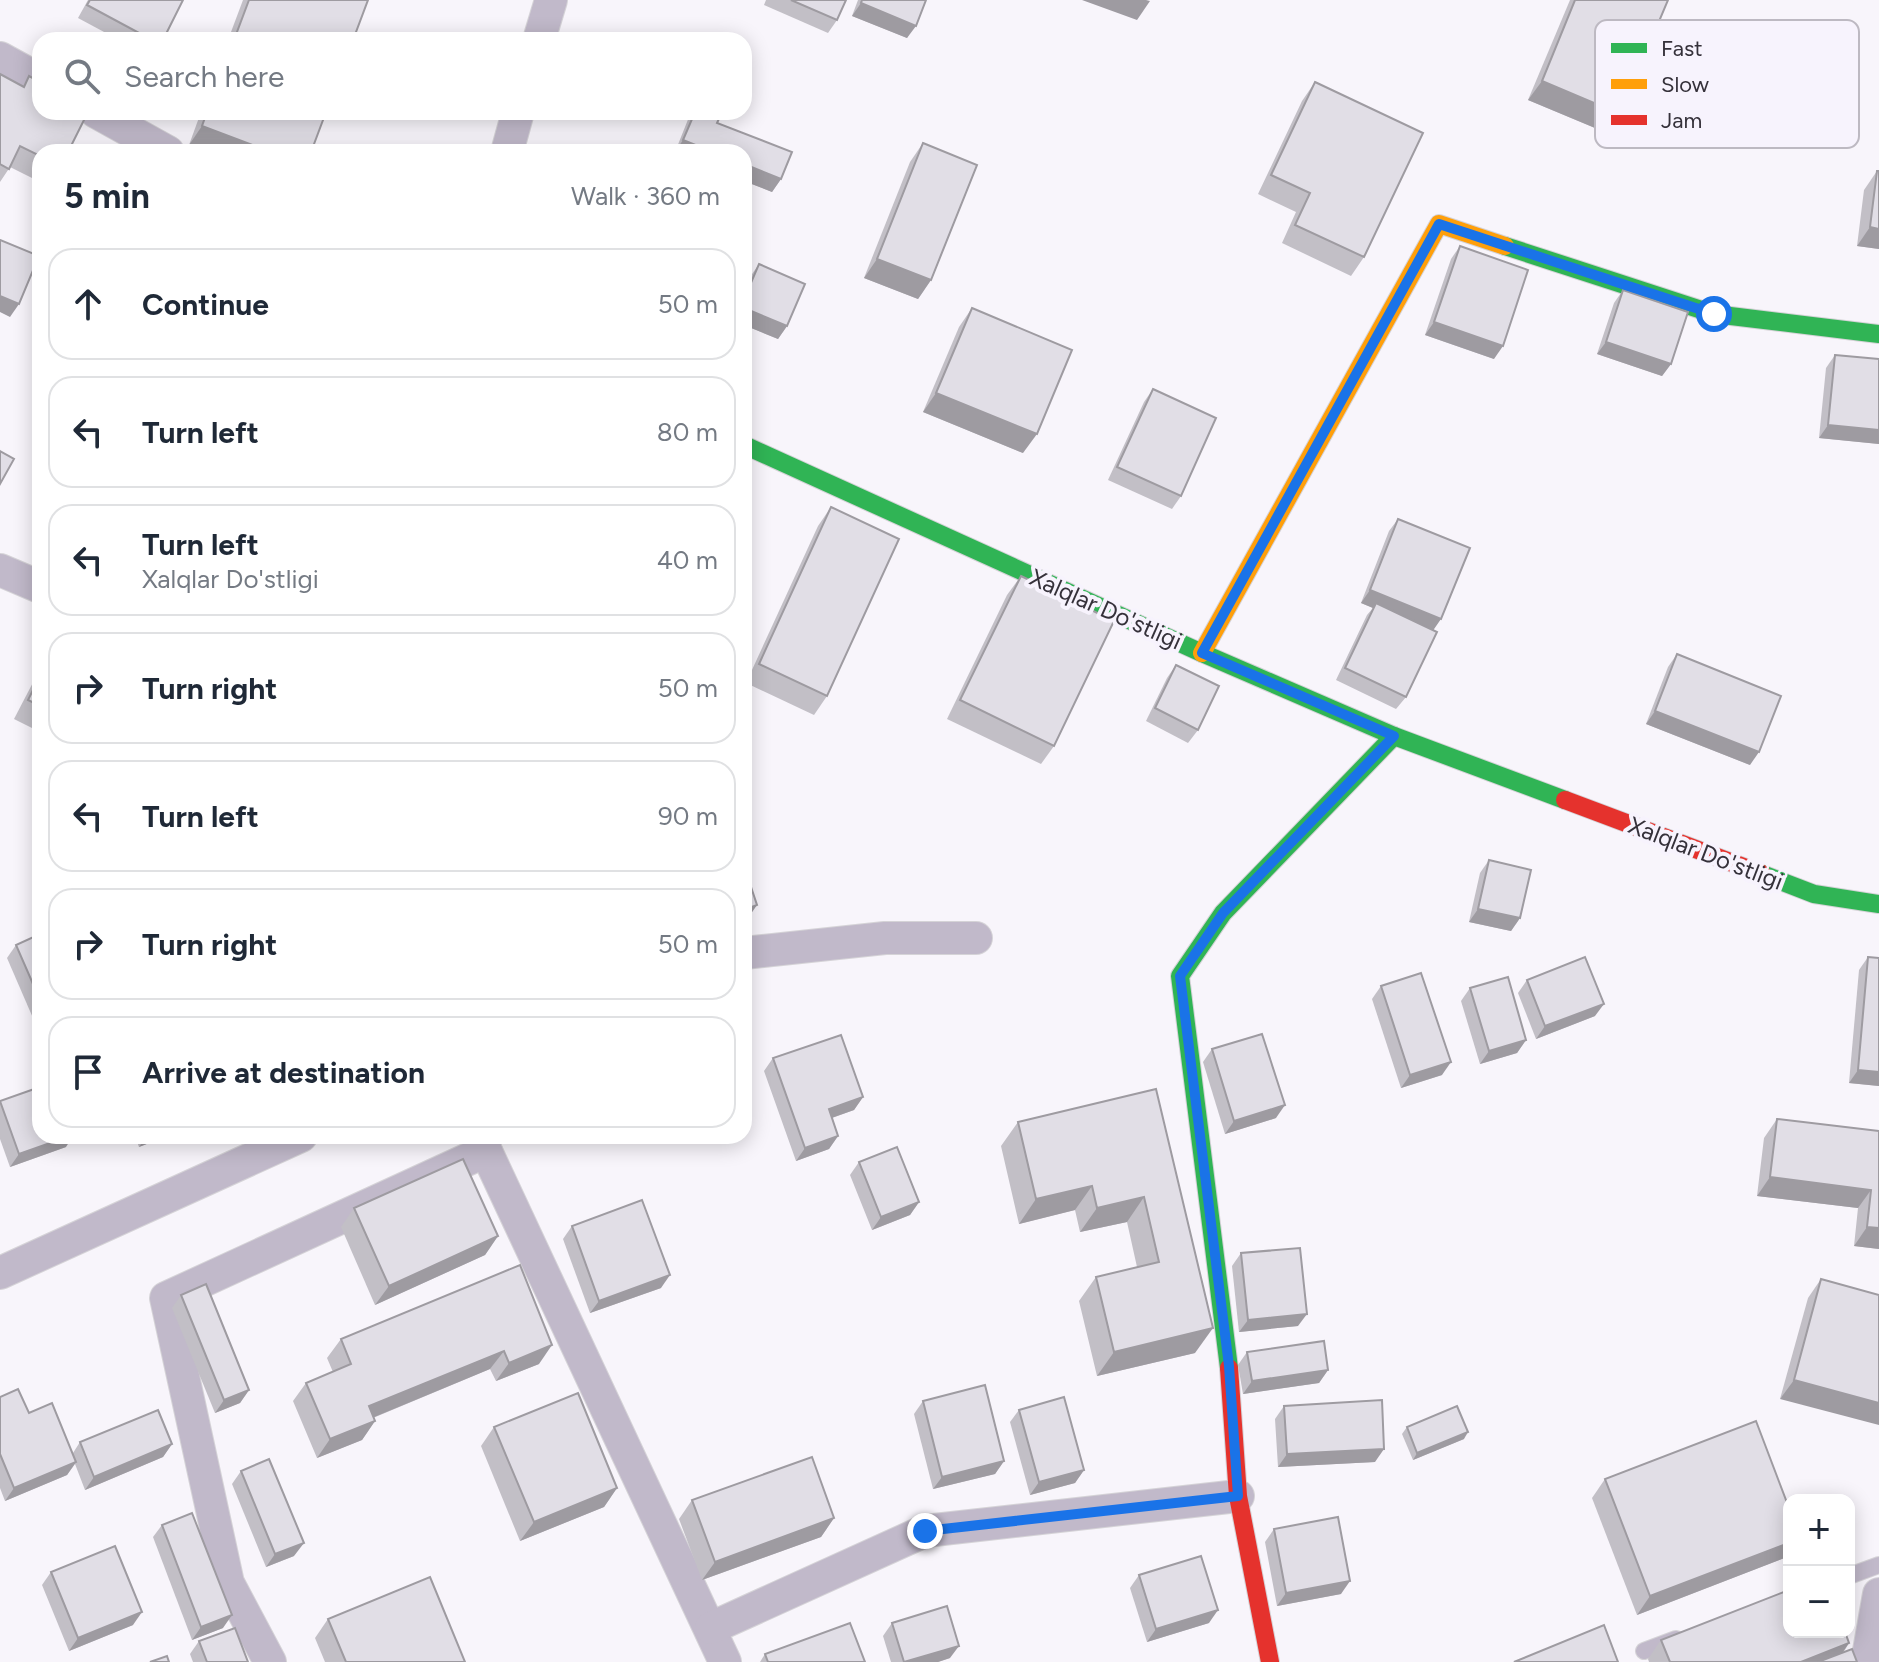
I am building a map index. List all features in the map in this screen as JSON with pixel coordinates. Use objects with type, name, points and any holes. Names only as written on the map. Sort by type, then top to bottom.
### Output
[{"type":"street","points":[[541,32],[551,0]]},
{"type":"street","points":[[0,58],[32,76]]},
{"type":"street","points":[[110,120],[154,144]]},
{"type":"street","points":[[509,144],[516,120]]},
{"type":"street","points":[[1202,653],[1439,224],[1714,314],[1879,334]]},
{"type":"street","name":"Xalqlar Do'stligi","points":[[752,449],[1202,653],[1394,736],[1814,894],[1879,904]]},
{"type":"street","points":[[0,570],[32,584]]},
{"type":"street","points":[[1270,1662],[1238,1496],[1229,1366],[1180,976],[1223,913],[1394,736]]},
{"type":"street","points":[[752,952],[885,938],[976,938]]},
{"type":"street","points":[[0,1273],[283,1144]]},
{"type":"street","points":[[270,1662],[228,1583],[166,1298],[482,1144],[725,1662]]},
{"type":"street","points":[[711,1628],[925,1531],[1238,1496]]},
{"type":"street","points":[[1867,1662],[1879,1594]]},
{"type":"lane","points":[[1855,1574],[1879,1565]]},
{"type":"lane","points":[[1644,1651],[1688,1635]]},
{"type":"building","points":[[90,0],[183,0],[167,32],[137,32],[87,5]]},
{"type":"building","points":[[249,0],[368,0],[356,32],[237,32]]},
{"type":"building","points":[[791,0],[846,0],[837,20]]},
{"type":"building","points":[[862,0],[926,0],[916,26],[861,3]]},
{"type":"building","points":[[1575,0],[1668,0],[1660,20],[1595,20],[1595,103],[1542,81]]},
{"type":"building","points":[[0,74],[24,87],[29,76],[32,78],[32,120],[84,120],[72,144],[32,144],[32,152],[20,146],[9,169],[0,164]]},
{"type":"building","points":[[1315,82],[1423,133],[1364,257],[1295,225],[1310,193],[1271,175]]},
{"type":"building","points":[[204,120],[323,120],[314,144],[250,144],[202,126]]},
{"type":"building","points":[[692,120],[718,120],[717,123],[792,152],[781,179],[752,167],[752,144],[693,144],[683,140]]},
{"type":"building","points":[[923,143],[977,165],[931,280],[877,259]]},
{"type":"building","points":[[1879,171],[1879,229],[1870,227]]},
{"type":"building","points":[[0,240],[32,253],[32,273],[19,304],[0,296]]},
{"type":"building","points":[[1460,246],[1528,270],[1503,346],[1434,322]]},
{"type":"building","points":[[759,264],[805,284],[787,326],[752,311],[752,280]]},
{"type":"building","points":[[1623,290],[1688,312],[1671,364],[1606,342]]},
{"type":"building","points":[[972,308],[1072,350],[1037,434],[936,393]]},
{"type":"building","points":[[1835,355],[1879,359],[1879,430],[1828,425]]},
{"type":"building","points":[[1153,389],[1216,418],[1181,496],[1117,467]]},
{"type":"building","points":[[0,451],[14,459],[0,484]]},
{"type":"building","points":[[831,507],[899,539],[827,696],[759,664]]},
{"type":"building","points":[[1398,519],[1470,548],[1441,619],[1370,590]]},
{"type":"building","points":[[1021,576],[1114,621],[1054,746],[960,700]]},
{"type":"building","points":[[1376,603],[1437,632],[1406,697],[1345,668]]},
{"type":"building","points":[[1677,654],[1781,696],[1759,752],[1655,711]]},
{"type":"building","points":[[1176,665],[1219,686],[1198,730],[1155,708]]},
{"type":"building","points":[[1489,860],[1531,870],[1520,918],[1478,909]]},
{"type":"building","points":[[752,890],[757,905],[752,907]]},
{"type":"building","points":[[32,938],[32,982],[16,945]]},
{"type":"building","points":[[1585,957],[1604,1004],[1545,1026],[1527,980]]},
{"type":"building","points":[[1868,957],[1879,958],[1879,1072],[1858,1070]]},
{"type":"building","points":[[1421,973],[1451,1062],[1410,1075],[1381,986]]},
{"type":"building","points":[[1508,977],[1526,1040],[1489,1051],[1470,988]]},
{"type":"building","points":[[1262,1034],[1285,1105],[1234,1121],[1212,1049]]},
{"type":"building","points":[[841,1035],[863,1097],[829,1109],[838,1136],[805,1148],[773,1058]]},
{"type":"building","points":[[1156,1089],[1213,1328],[1114,1352],[1096,1277],[1159,1262],[1144,1197],[1097,1208],[1092,1186],[1036,1199],[1018,1122]]},
{"type":"building","points":[[32,1090],[32,1144],[47,1144],[19,1154],[0,1101]]},
{"type":"building","points":[[1777,1119],[1879,1131],[1879,1228],[1867,1227],[1871,1190],[1770,1177]]},
{"type":"building","points":[[897,1147],[919,1202],[881,1217],[859,1162]]},
{"type":"building","points":[[463,1159],[498,1236],[389,1286],[354,1208]]},
{"type":"building","points":[[642,1200],[670,1275],[599,1301],[572,1226]]},
{"type":"building","points":[[1300,1248],[1307,1314],[1248,1320],[1241,1253]]},
{"type":"building","points":[[520,1265],[552,1345],[509,1363],[504,1351],[369,1406],[375,1421],[330,1439],[306,1383],[351,1364],[341,1339]]},
{"type":"building","points":[[1821,1279],[1879,1295],[1879,1403],[1794,1380]]},
{"type":"building","points":[[206,1284],[249,1390],[224,1400],[181,1295]]},
{"type":"building","points":[[1324,1341],[1328,1370],[1252,1381],[1247,1352]]},
{"type":"building","points":[[985,1385],[1004,1461],[942,1477],[923,1401]]},
{"type":"building","points":[[18,1389],[29,1413],[52,1403],[76,1462],[14,1488],[0,1454],[0,1397]]},
{"type":"building","points":[[578,1393],[617,1488],[534,1522],[494,1427]]},
{"type":"building","points":[[1064,1397],[1084,1470],[1039,1482],[1019,1410]]},
{"type":"building","points":[[1382,1400],[1384,1449],[1287,1454],[1284,1406]]},
{"type":"building","points":[[1457,1406],[1468,1432],[1417,1453],[1407,1427]]},
{"type":"building","points":[[158,1410],[172,1444],[94,1477],[80,1442]]},
{"type":"building","points":[[1756,1421],[1784,1494],[1783,1545],[1650,1596],[1605,1479]]},
{"type":"building","points":[[812,1457],[834,1518],[715,1562],[692,1500]]},
{"type":"building","points":[[269,1459],[304,1543],[275,1554],[241,1471]]},
{"type":"building","points":[[192,1513],[232,1615],[201,1627],[162,1525]]},
{"type":"building","points":[[1338,1517],[1350,1581],[1286,1593],[1274,1529]]},
{"type":"building","points":[[115,1546],[142,1612],[78,1638],[51,1572]]},
{"type":"building","points":[[1201,1556],[1218,1610],[1156,1629],[1139,1575]]},
{"type":"building","points":[[430,1577],[465,1662],[346,1662],[328,1619]]},
{"type":"building","points":[[1783,1592],[1783,1638],[1847,1638],[1849,1643],[1801,1662],[1670,1662],[1661,1640]]},
{"type":"building","points":[[947,1606],[959,1646],[904,1662],[892,1623]]},
{"type":"building","points":[[850,1623],[865,1662],[768,1662],[765,1654]]},
{"type":"building","points":[[1604,1625],[1618,1662],[1514,1662]]},
{"type":"building","points":[[235,1628],[248,1662],[207,1662],[199,1641]]},
{"type":"building","points":[[1852,1649],[1857,1662],[1818,1662]]},
{"type":"building","points":[[167,1656],[169,1662],[150,1662]]},
{"type":"traffic: fast","points":[[1505,246],[1714,314],[1879,334]]},
{"type":"traffic: fast","points":[[752,449],[1202,653],[1394,736],[1565,800]]},
{"type":"traffic: fast","points":[[1229,1368],[1180,976],[1223,913],[1394,736]]},
{"type":"traffic: fast","points":[[1762,874],[1814,894],[1879,904]]},
{"type":"traffic: slow","points":[[1202,653],[1439,224],[1505,246]]},
{"type":"traffic: jam","points":[[1565,800],[1762,874]]},
{"type":"traffic: jam","points":[[1229,1368],[1238,1496],[1270,1662]]},
{"type":"route","points":[[925,1531],[1238,1496],[1229,1366],[1180,976],[1223,913],[1394,736],[1202,653],[1439,224],[1714,314]]}]
